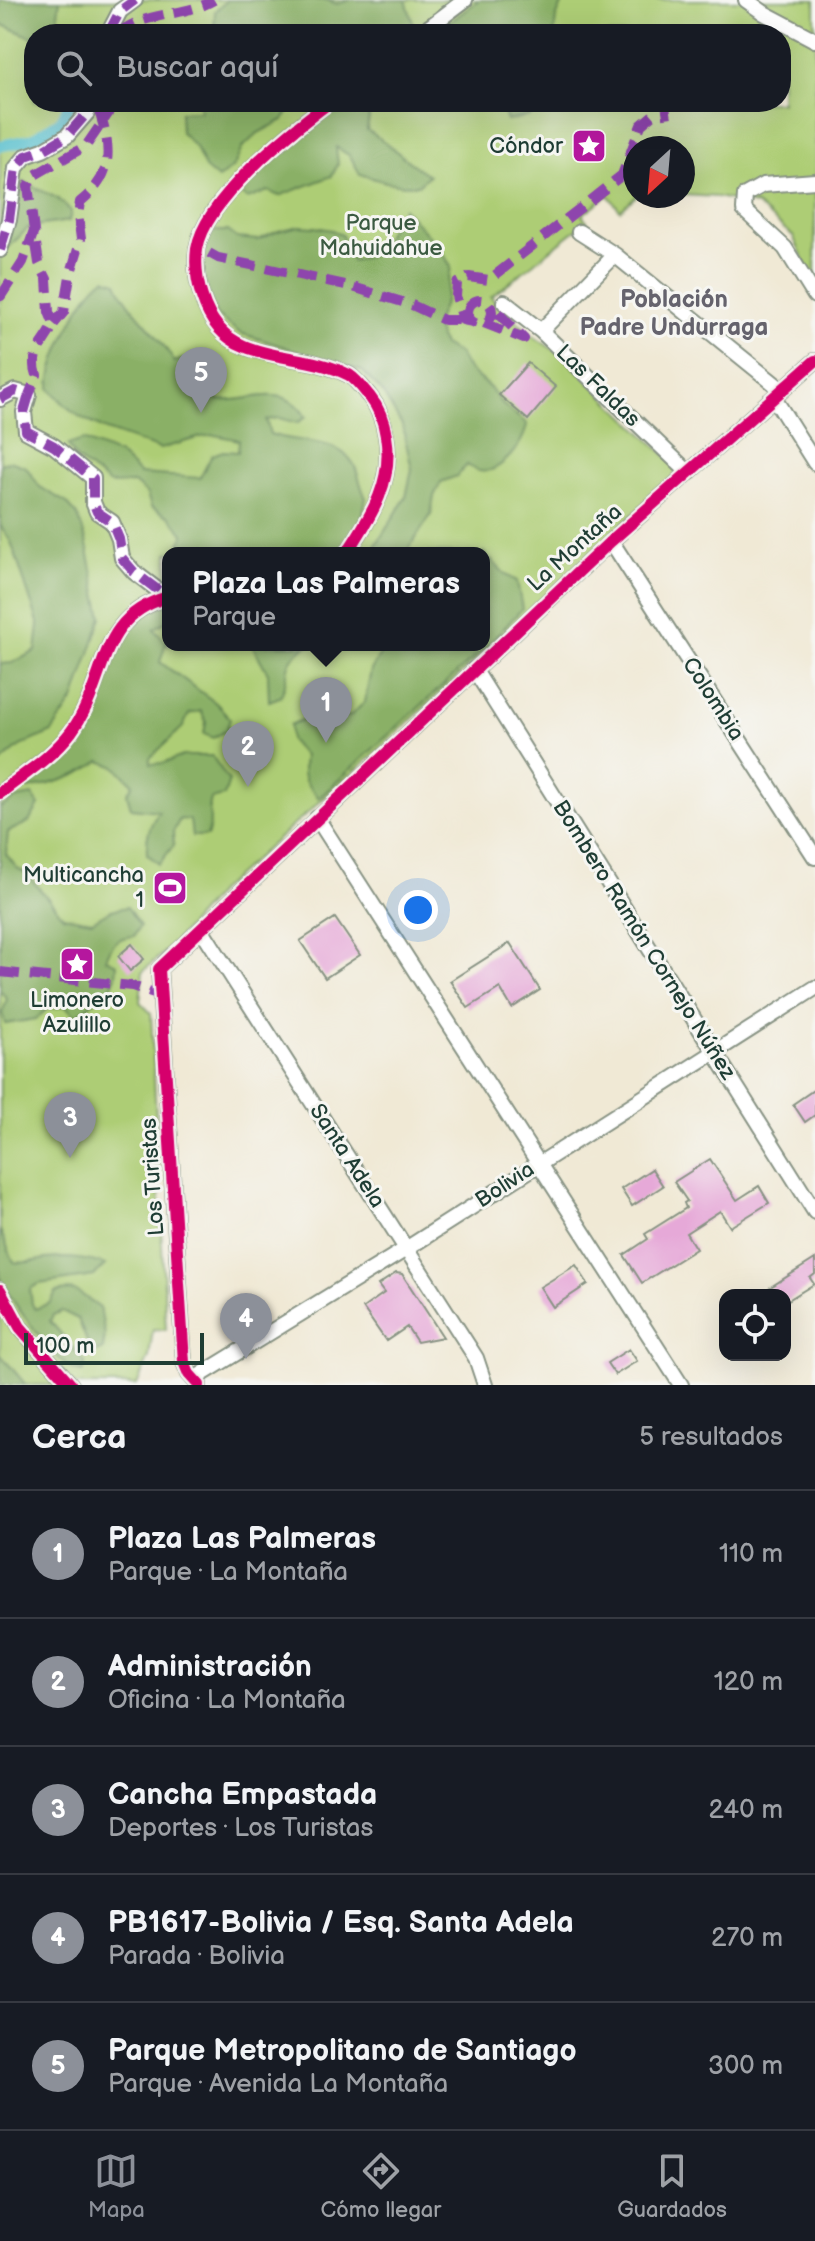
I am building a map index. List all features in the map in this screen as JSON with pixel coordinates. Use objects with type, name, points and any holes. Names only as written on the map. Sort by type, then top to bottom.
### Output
[{"type":"street","points":[[113,24],[120,11],[135,0]]},
{"type":"street","points":[[433,24],[465,0]]},
{"type":"street","points":[[746,0],[787,24]]},
{"type":"street","points":[[791,26],[815,40]]},
{"type":"street","points":[[0,250],[9,220],[16,168],[26,156],[67,136],[87,112]]},
{"type":"street","points":[[317,112],[275,145],[222,202],[198,246],[198,285],[207,313],[230,339],[254,350],[310,360],[352,377],[375,403],[384,423],[390,455],[386,483],[372,514],[351,547]]},
{"type":"street","points":[[815,181],[763,185],[745,195],[744,210],[785,248],[815,296]]},
{"type":"street","points":[[579,232],[615,255],[778,394],[815,463]]},
{"type":"street","points":[[541,331],[615,255]]},
{"type":"street","name":"Las Faldas","points":[[504,302],[541,331],[689,473]]},
{"type":"street","name":"La Montaña","points":[[159,969],[611,541],[815,361]]},
{"type":"street","points":[[0,399],[15,391],[29,395],[24,412],[26,431],[54,446],[93,478],[93,502],[97,512],[112,522],[122,558],[134,572],[162,593]]},
{"type":"street","name":"Colombia","points":[[611,541],[815,857]]},
{"type":"street","points":[[0,793],[58,747],[81,716],[107,650],[130,614],[162,599]]},
{"type":"street","name":"Bombero Ramón Cornejo Núñez","points":[[474,669],[815,1212]]},
{"type":"street","points":[[317,818],[681,1385]]},
{"type":"street","name":"Santa Adela","points":[[202,930],[476,1358],[485,1385]]},
{"type":"street","name":"Los Turistas","points":[[159,969],[184,1362],[195,1383]]},
{"type":"street","name":"Bolivia","points":[[195,1383],[815,988]]},
{"type":"street","points":[[0,1290],[20,1327],[71,1385]]},
{"type":"green space","name":"Parque Mahuidahue","points":[[0,0],[815,0],[815,284],[793,236],[756,205],[695,196],[695,136],[623,136],[623,207],[620,210],[608,195],[582,215],[587,221],[491,297],[533,336],[560,354],[681,470],[490,647],[490,547],[162,547],[162,651],[485,651],[221,889],[171,946],[143,971],[140,1002],[151,1013],[166,1330],[153,1329],[149,1357],[137,1385],[0,1385]]},
{"type":"green space","points":[[0,0],[60,0],[59,24],[24,24],[24,34],[0,24]]},
{"type":"green space","points":[[228,0],[327,0],[337,4],[350,0],[406,0],[413,24],[214,24],[215,11]]},
{"type":"green space","points":[[479,0],[564,0],[555,24],[447,24]]},
{"type":"green space","points":[[180,112],[289,112],[283,120],[258,133],[242,148],[234,166],[218,179],[205,168],[195,147],[181,132]]},
{"type":"green space","points":[[328,112],[367,112],[367,130],[429,175],[418,185],[375,179],[360,174],[350,156],[336,147],[338,164],[332,176],[279,196],[268,191],[248,199],[237,192],[282,145]]},
{"type":"green space","points":[[504,112],[535,112],[530,116],[507,121]]},
{"type":"green space","points":[[24,182],[57,198],[71,211],[69,221],[29,227],[6,250],[17,187]]},
{"type":"green space","points":[[403,208],[441,249],[451,267],[445,301],[435,325],[443,345],[459,354],[467,368],[491,389],[502,404],[527,424],[522,440],[503,463],[487,471],[478,471],[467,465],[457,476],[441,482],[434,496],[431,515],[410,547],[375,547],[406,497],[412,469],[402,425],[382,392],[362,371],[240,333],[216,315],[201,274],[204,245],[211,231],[228,231],[237,238],[258,240],[299,226],[315,227],[342,235],[352,261],[373,255]]},
{"type":"green space","points":[[105,278],[117,282],[129,303],[174,362],[184,359],[189,366],[204,367],[218,400],[265,396],[287,399],[306,417],[297,423],[279,418],[266,420],[270,434],[326,445],[346,455],[357,471],[366,498],[362,519],[345,547],[178,547],[184,535],[170,517],[151,507],[147,494],[134,483],[110,484],[77,459],[68,445],[83,440],[120,455],[140,474],[200,478],[212,455],[223,451],[238,452],[239,440],[215,435],[160,449],[106,430],[80,417],[50,389],[55,362],[68,329],[96,286]]},
{"type":"green space","points":[[10,461],[26,467],[40,487],[67,503],[78,516],[102,617],[75,698],[52,732],[20,746],[0,763],[0,664],[12,663],[36,651],[39,625],[11,542],[0,525],[0,464]]},
{"type":"green space","points":[[490,559],[517,581],[522,609],[490,643]]},
{"type":"green space","points":[[162,605],[162,624],[154,629],[162,638],[160,662],[216,703],[230,718],[227,730],[213,738],[204,734],[206,722],[201,711],[189,714],[183,727],[150,758],[150,764],[183,756],[212,756],[229,781],[224,796],[211,799],[207,836],[192,836],[190,820],[180,819],[173,832],[174,845],[159,864],[147,854],[147,848],[149,831],[159,811],[131,808],[127,794],[133,784],[116,767],[100,761],[57,782],[29,789],[22,784],[77,743],[104,689],[121,633],[138,615]]},
{"type":"green space","points":[[255,651],[299,651],[289,663],[280,697],[269,701],[268,673]]},
{"type":"green space","points":[[382,651],[481,651],[319,798],[304,779],[304,756],[290,740],[290,725],[308,717],[350,716],[365,702],[371,670]]},
{"type":"green space","points":[[32,795],[39,805],[29,822],[8,832],[6,854],[17,868],[26,873],[63,916],[92,921],[111,910],[127,907],[140,926],[134,936],[116,942],[108,954],[106,959],[117,964],[116,976],[108,994],[75,1016],[66,1006],[47,1009],[36,1019],[5,1024],[2,1013],[7,999],[0,990],[0,808],[17,798]]},
{"type":"green space","points":[[0,1230],[14,1262],[69,1258],[105,1265],[94,1276],[39,1284],[30,1289],[35,1309],[50,1303],[56,1292],[70,1290],[80,1293],[100,1308],[105,1335],[103,1349],[92,1354],[78,1319],[62,1311],[53,1315],[50,1321],[85,1362],[84,1372],[72,1369],[54,1353],[10,1296],[0,1275]]},
{"type":"green space","points":[[0,1354],[26,1385],[0,1385]]},
{"type":"building","points":[[528,363],[556,387],[528,420],[499,395]]},
{"type":"building","points":[[335,918],[360,955],[325,978],[300,941]]},
{"type":"building","points":[[510,943],[540,990],[512,1008],[500,988],[468,1008],[450,981]]},
{"type":"building","points":[[132,944],[144,959],[130,971],[118,956]]},
{"type":"building","points":[[815,1089],[815,1115],[805,1122],[793,1104]]},
{"type":"building","points":[[710,1159],[737,1200],[759,1186],[769,1203],[730,1227],[720,1211],[686,1233],[696,1249],[642,1283],[624,1255],[648,1239],[645,1234],[686,1208],[684,1203],[687,1201],[674,1182]]},
{"type":"building","points":[[652,1169],[663,1186],[632,1206],[621,1189]]},
{"type":"building","points":[[815,1259],[815,1274],[810,1278],[814,1284],[791,1298],[791,1289],[768,1289]]},
{"type":"building","points":[[576,1265],[588,1284],[553,1307],[540,1287]]},
{"type":"building","points":[[396,1273],[402,1274],[443,1337],[417,1342],[407,1327],[386,1341],[363,1308],[384,1293],[378,1285]]},
{"type":"building","points":[[629,1349],[637,1361],[615,1375],[607,1363]]},
{"type":"waterway","points":[[0,146],[33,139],[62,120],[66,112]]},
{"type":"marked path","points":[[113,24],[120,11],[135,0]]},
{"type":"marked path","points":[[134,24],[214,0]]},
{"type":"marked path","points":[[0,250],[9,220],[16,168],[26,156],[67,136],[87,112]]},
{"type":"marked path","points":[[54,324],[64,312],[81,239],[80,202],[100,179],[108,156],[99,112]]},
{"type":"marked path","points":[[34,231],[28,186],[33,176],[86,146],[109,112]]},
{"type":"marked path","points":[[473,322],[463,320],[456,296],[457,283],[469,277],[489,280],[622,175],[641,125],[653,115],[671,112]]},
{"type":"marked path","points":[[0,293],[1,296],[23,262],[34,231],[39,263],[47,279],[49,312],[54,324],[36,354],[37,375],[29,395]]},
{"type":"marked path","points":[[209,253],[218,258],[346,285],[412,305],[444,320],[463,320]]},
{"type":"marked path","points":[[480,300],[489,303],[492,312],[489,321],[480,324],[471,321],[468,312],[471,303],[480,300]]},
{"type":"marked path","points":[[484,323],[524,339],[491,306]]},
{"type":"marked path","points":[[0,399],[15,391],[29,395],[24,412],[26,431],[54,446],[93,478],[93,502],[97,512],[112,522],[122,558],[134,572],[162,593]]},
{"type":"marked path","points":[[0,972],[132,986],[161,995]]},
{"type":"cycle path","points":[[317,112],[273,148],[232,188],[203,230],[196,267],[208,313],[229,338],[256,351],[322,365],[349,375],[376,406],[386,436],[387,468],[372,512],[351,547]]},
{"type":"cycle path","points":[[199,1385],[184,1362],[159,969],[611,541],[815,361]]},
{"type":"cycle path","points":[[0,793],[47,757],[71,732],[83,712],[115,635],[127,619],[144,606],[162,599]]},
{"type":"cycle path","points":[[0,1290],[20,1327],[71,1385]]},
{"type":"place","name":"Cóndor","points":[[589,146]]},
{"type":"place","name":"Parque Metropolitano de Santiago","points":[[201,413]]},
{"type":"place","name":"Plaza Las Palmeras","points":[[326,743]]},
{"type":"place","name":"Administración","points":[[248,787]]},
{"type":"place","name":"Multicancha 1","points":[[170,888]]},
{"type":"place","name":"Limonero Azulillo","points":[[77,964]]},
{"type":"place","name":"Cancha Empastada","points":[[70,1158]]},
{"type":"place","name":"PB1617-Bolivia / Esq. Santa Adela","points":[[246,1359]]},
{"type":"district","name":"Población Padre Undurraga","points":[[674,313]]}]
